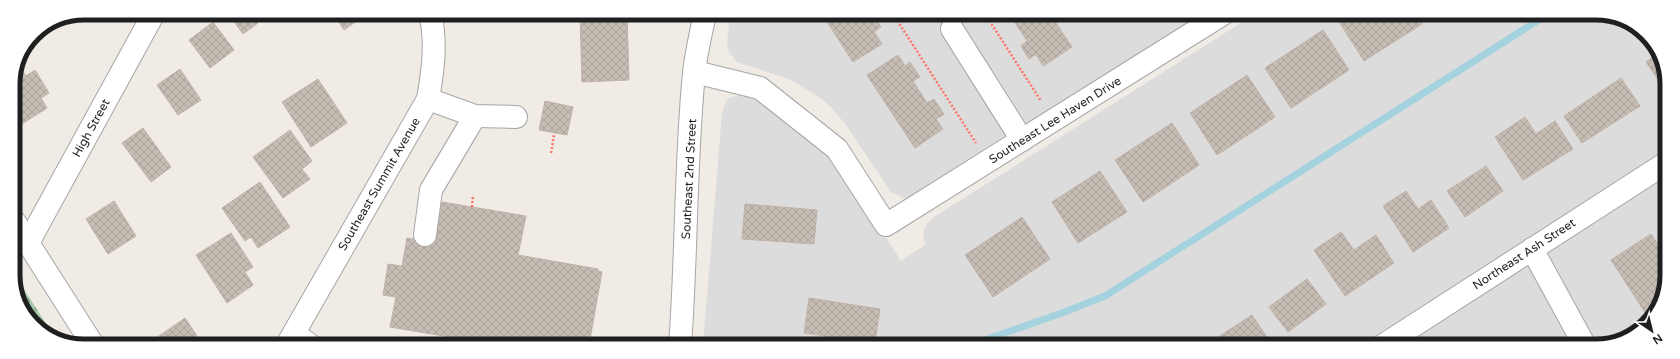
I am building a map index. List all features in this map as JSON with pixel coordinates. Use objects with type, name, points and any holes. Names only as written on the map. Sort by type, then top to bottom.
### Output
[{"type":"street","name":"High Street","points":[[28,243],[150,20]]},
{"type":"street","name":"Southeast Summit Avenue","points":[[298,339],[428,100],[433,66],[434,36],[431,20]]},
{"type":"street","name":"Southeast 2nd Street","points":[[681,339],[685,287],[687,177],[695,72],[704,20]]},
{"type":"street","name":"Southeast Lee Haven Drive","points":[[695,72],[760,88],[837,149],[886,225],[1214,20]]},
{"type":"street","points":[[952,29],[1022,140]]},
{"type":"street","points":[[428,100],[475,116],[516,117]]},
{"type":"street","points":[[425,235],[431,190],[475,116]]},
{"type":"street","name":"Northeast Ash Street","points":[[1393,339],[1660,167]]},
{"type":"street","points":[[20,231],[89,339]]},
{"type":"street","points":[[1532,249],[1581,339]]},
{"type":"path","points":[[898,20],[978,147]]},
{"type":"path","points":[[989,20],[1043,105]]},
{"type":"path","points":[[551,153],[554,135]]},
{"type":"path","points":[[472,207],[473,195]]},
{"type":"shaded area","points":[[729,20],[1195,20],[910,199],[903,198],[891,192],[846,125],[832,108],[816,95],[789,79],[737,62],[729,52],[727,43]]},
{"type":"shaded area","points":[[1246,20],[1609,21],[1617,23],[1635,33],[1647,45],[1655,59],[1659,71],[1659,288],[1649,311],[1632,311],[1632,328],[1617,336],[1596,339],[703,339],[722,113],[728,99],[742,94],[757,97],[835,157],[901,261],[925,245],[923,232],[927,224],[934,217]]},
{"type":"green space","points":[[21,284],[49,328],[31,311],[23,296]]},
{"type":"building","points":[[233,20],[256,20],[258,23],[243,34]]},
{"type":"building","points":[[338,20],[358,20],[344,30]]},
{"type":"building","points":[[580,20],[627,20],[629,80],[582,82]]},
{"type":"building","points":[[826,20],[876,20],[881,27],[874,32],[882,44],[853,62]]},
{"type":"building","points":[[1013,20],[1054,20],[1072,47],[1043,66],[1036,54],[1029,59],[1021,46],[1027,41]]},
{"type":"building","points":[[1338,20],[1420,20],[1422,24],[1364,61]]},
{"type":"building","points":[[213,22],[234,50],[210,68],[189,40]]},
{"type":"building","points":[[1323,30],[1349,70],[1291,108],[1265,68]]},
{"type":"building","points":[[898,55],[905,66],[910,62],[920,77],[913,81],[927,103],[934,99],[944,114],[936,119],[943,129],[915,148],[867,75]]},
{"type":"building","points":[[1654,56],[1659,71],[1660,82],[1646,62]]},
{"type":"building","points":[[180,69],[201,100],[178,115],[157,85]]},
{"type":"building","points":[[22,70],[26,76],[35,70],[49,93],[41,98],[47,108],[22,124],[20,121],[20,80]]},
{"type":"building","points":[[1247,75],[1275,117],[1217,155],[1190,113]]},
{"type":"building","points":[[1621,78],[1640,106],[1582,143],[1564,116]]},
{"type":"building","points":[[318,79],[347,123],[311,147],[282,102]]},
{"type":"building","points":[[545,101],[573,107],[567,135],[539,130]]},
{"type":"building","points":[[1525,117],[1536,134],[1555,121],[1573,149],[1523,180],[1495,137]]},
{"type":"building","points":[[1172,123],[1199,165],[1143,202],[1115,160]]},
{"type":"building","points":[[143,128],[171,167],[151,182],[122,143]]},
{"type":"building","points":[[290,130],[312,161],[302,169],[310,179],[283,198],[253,157]]},
{"type":"building","points":[[1486,166],[1503,191],[1465,217],[1447,191]]},
{"type":"building","points":[[1100,171],[1127,212],[1078,243],[1052,202]]},
{"type":"building","points":[[260,182],[290,227],[258,248],[251,237],[245,241],[222,208]]},
{"type":"building","points":[[1406,191],[1418,209],[1431,200],[1449,228],[1413,252],[1383,206]]},
{"type":"building","points":[[114,201],[136,236],[108,254],[86,219]]},
{"type":"building","points":[[442,202],[526,216],[518,255],[598,269],[598,271],[602,272],[590,339],[461,339],[390,327],[396,297],[383,295],[388,264],[402,266],[407,238],[435,243]]},
{"type":"building","points":[[745,204],[817,210],[814,244],[742,239]]},
{"type":"building","points":[[1022,217],[1050,259],[993,297],[965,255]]},
{"type":"building","points":[[1341,232],[1354,250],[1376,235],[1394,263],[1345,296],[1314,250]]},
{"type":"building","points":[[231,233],[253,267],[245,272],[253,285],[227,303],[196,255]]},
{"type":"building","points":[[1651,234],[1660,248],[1659,288],[1649,311],[1644,311],[1611,260]]},
{"type":"building","points":[[1307,279],[1326,304],[1288,332],[1269,307]]},
{"type":"building","points":[[809,298],[880,309],[876,339],[847,339],[804,333]]},
{"type":"building","points":[[1252,315],[1268,339],[1215,339]]},
{"type":"building","points":[[185,318],[199,339],[161,339],[159,336]]},
{"type":"waterway","points":[[987,339],[1105,296],[1539,20]]}]
